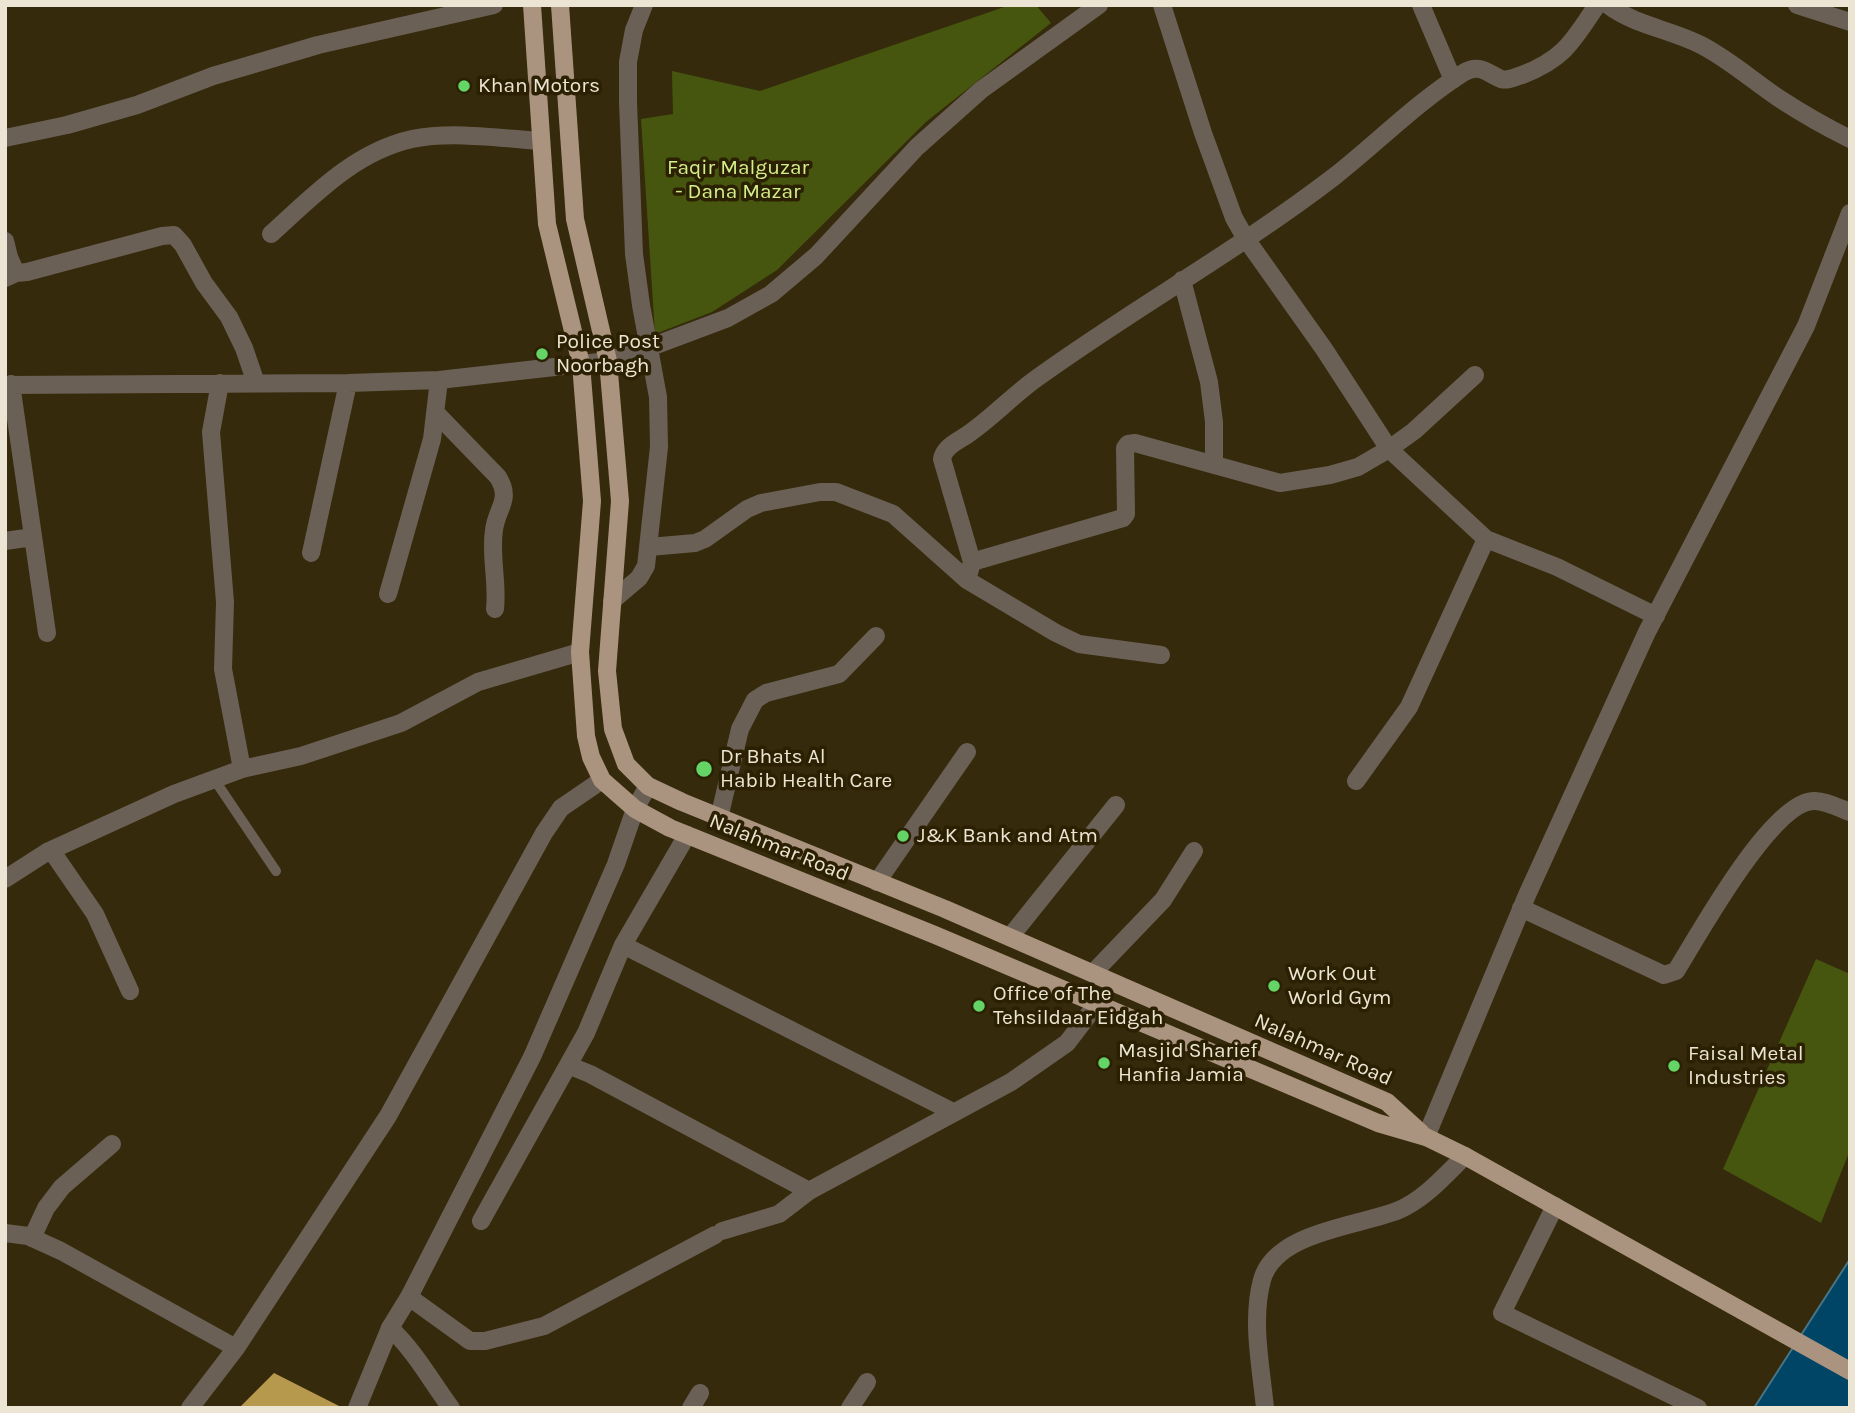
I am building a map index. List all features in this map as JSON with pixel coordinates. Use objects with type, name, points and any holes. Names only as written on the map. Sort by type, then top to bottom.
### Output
[{"type":"main road","name":"Nalahmar Road","points":[[531,5],[547,224],[581,364],[592,501],[580,652],[586,736],[591,757],[602,780],[635,809],[687,835],[934,935],[1378,1122],[1426,1138]]},
{"type":"main road","name":"Nalahmar Road","points":[[560,5],[575,219],[608,361],[620,501],[607,671],[613,729],[626,764],[648,786],[1010,937],[1387,1102],[1426,1138]]},
{"type":"main road","points":[[1426,1138],[1465,1156],[1850,1371]]},
{"type":"street","points":[[5,138],[67,125],[136,105],[213,76],[318,45],[494,5]]},
{"type":"street","points":[[612,601],[639,578],[646,566],[659,447],[658,397],[634,254],[628,102],[628,62],[634,30],[644,5]]},
{"type":"street","points":[[47,633],[8,385],[439,380],[608,361],[648,348],[728,318],[771,294],[816,256],[918,147],[981,90],[1099,5]]},
{"type":"street","points":[[1162,5],[1224,194],[1246,239],[1324,349],[1389,449],[1486,539],[1557,567],[1656,616]]},
{"type":"street","points":[[1421,5],[1453,80]]},
{"type":"street","points":[[967,580],[972,562],[942,459],[945,450],[1072,352],[1246,239],[1335,175],[1414,107],[1466,71],[1485,69],[1504,79],[1541,68],[1558,57],[1597,5]]},
{"type":"street","points":[[1608,5],[1636,22],[1674,32],[1700,45],[1731,63],[1779,98],[1850,139]]},
{"type":"street","points":[[1797,5],[1850,22]]},
{"type":"street","points":[[271,234],[333,177],[368,155],[412,139],[457,136],[540,141]]},
{"type":"street","points":[[1426,1138],[1521,908],[1656,616],[1806,326],[1850,213]]},
{"type":"street","points":[[5,241],[11,275],[174,235],[183,244],[204,283],[229,317],[244,348],[256,383]]},
{"type":"street","points":[[1182,280],[1209,382],[1214,422],[1213,463]]},
{"type":"street","points":[[972,562],[1124,518],[1125,448],[1128,444],[1135,443],[1280,483],[1289,483],[1358,467],[1414,431],[1475,375]]},
{"type":"street","points":[[388,594],[422,477],[436,412],[439,380]]},
{"type":"street","points":[[220,383],[211,432],[225,601],[223,668],[242,769]]},
{"type":"street","points":[[312,553],[348,383]]},
{"type":"street","points":[[436,412],[498,477],[504,488],[505,498],[494,527],[492,545],[497,590],[495,609]]},
{"type":"street","points":[[649,547],[705,540],[747,509],[761,503],[820,492],[836,492],[893,514],[967,580],[1056,633],[1079,644],[1161,656]]},
{"type":"street","points":[[5,541],[33,537]]},
{"type":"street","points":[[1356,781],[1409,707],[1486,539]]},
{"type":"street","points":[[719,817],[740,729],[755,700],[766,693],[839,674],[876,636]]},
{"type":"street","points":[[5,879],[51,850],[174,794],[242,769],[301,756],[401,723],[478,682],[580,652]]},
{"type":"street","points":[[877,882],[967,752]]},
{"type":"street","points":[[190,1408],[236,1348],[388,1116],[544,833],[561,808],[602,780]]},
{"type":"street","points":[[358,1408],[390,1328],[409,1297],[531,1057],[617,864],[635,809],[648,786]]},
{"type":"street","points":[[1521,908],[1664,975],[1675,971],[1756,846],[1777,822],[1797,805],[1815,800],[1850,811]]},
{"type":"street","points":[[1010,937],[1116,805]]},
{"type":"street","points":[[481,1221],[586,1033],[623,945],[687,835]]},
{"type":"street","points":[[51,850],[95,914],[130,991]]},
{"type":"street","points":[[1093,973],[1163,900],[1194,850]]},
{"type":"street","points":[[623,945],[953,1112]]},
{"type":"street","points":[[409,1297],[470,1341],[485,1341],[544,1326],[719,1233],[779,1214],[809,1191],[953,1112],[967,1108],[1011,1082],[1067,1042],[1096,1005]]},
{"type":"street","points":[[568,1065],[590,1074],[809,1191]]},
{"type":"street","points":[[32,1238],[46,1208],[62,1187],[112,1144]]},
{"type":"street","points":[[1265,1408],[1258,1302],[1262,1279],[1269,1265],[1280,1254],[1317,1233],[1381,1216],[1413,1203],[1465,1156]]},
{"type":"street","points":[[1555,1206],[1502,1313],[1698,1408]]},
{"type":"street","points":[[5,1233],[32,1238],[61,1251],[236,1348]]},
{"type":"street","points":[[390,1328],[412,1350],[422,1369],[451,1408]]},
{"type":"street","points":[[850,1408],[867,1382]]},
{"type":"lane","points":[[214,779],[276,871]]},
{"type":"green space","name":"Faqir Malguzar - Dana Mazar","points":[[1010,5],[1036,5],[1051,23],[927,121],[777,270],[712,312],[655,334],[641,119],[673,114],[672,71],[760,91]]},
{"type":"green space","points":[[1816,959],[1850,974],[1850,1150],[1821,1223],[1723,1169]]},
{"type":"water","points":[[1850,1259],[1850,1408],[1754,1408]]},
{"type":"building","points":[[274,1373],[343,1408],[239,1408]]},
{"type":"place","name":"Khan Motors","points":[[464,86]]},
{"type":"place","name":"Police Post Noorbagh","points":[[542,354]]},
{"type":"place","name":"Dr Bhats Al Habib Health Care","points":[[704,769]]},
{"type":"place","name":"J&K Bank and Atm","points":[[903,836]]},
{"type":"place","name":"Work Out World Gym","points":[[1274,986]]},
{"type":"place","name":"Office of The Tehsildaar Eidgah","points":[[979,1006]]},
{"type":"place","name":"Masjid Sharief Hanfia Jamia","points":[[1104,1063]]},
{"type":"place","name":"Faisal Metal Industries","points":[[1674,1066]]}]
